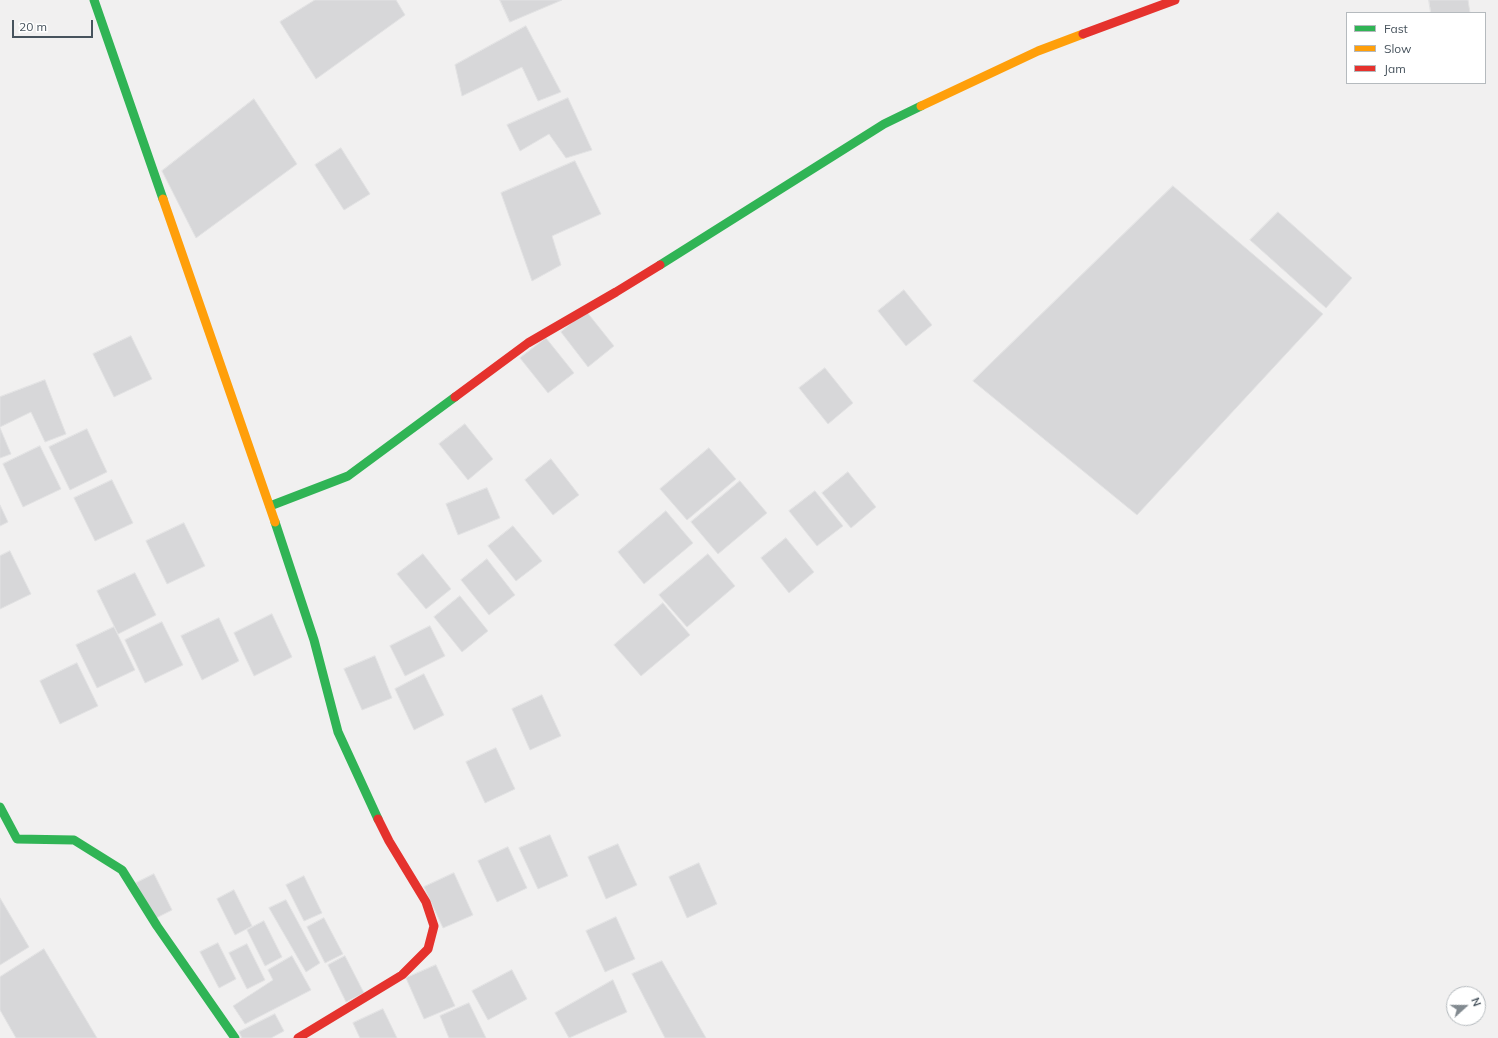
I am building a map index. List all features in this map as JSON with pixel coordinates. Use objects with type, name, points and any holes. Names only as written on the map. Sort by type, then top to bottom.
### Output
[{"type":"street","points":[[94,0],[270,506],[314,640],[338,732],[389,842],[426,902],[434,926],[428,949],[402,975],[298,1038]]},
{"type":"street","points":[[270,506],[348,476],[528,343],[616,292],[884,124],[1038,51],[1175,0]]},
{"type":"street","points":[[0,807],[17,838],[74,840],[122,870],[157,926],[235,1038]]},
{"type":"building","points":[[315,0],[396,0],[405,15],[316,79],[280,22]]},
{"type":"building","points":[[500,0],[562,0],[510,22]]},
{"type":"building","points":[[1429,0],[1468,0],[1470,12],[1431,12]]},
{"type":"building","points":[[526,26],[561,92],[538,101],[522,67],[462,96],[455,65]]},
{"type":"building","points":[[568,98],[592,150],[566,158],[549,134],[520,151],[507,125]]},
{"type":"building","points":[[254,99],[297,164],[196,238],[162,171]]},
{"type":"building","points":[[341,148],[370,194],[344,210],[315,165]]},
{"type":"building","points":[[575,161],[601,214],[552,236],[561,265],[532,281],[501,193]]},
{"type":"building","points":[[1173,186],[1323,314],[1137,515],[973,381]]},
{"type":"building","points":[[1278,212],[1352,278],[1326,308],[1250,240]]},
{"type":"building","points":[[904,290],[932,325],[906,346],[878,311]]},
{"type":"building","points":[[586,311],[614,346],[588,367],[561,332]]},
{"type":"building","points":[[131,336],[152,379],[114,397],[93,354]]},
{"type":"building","points":[[546,338],[574,373],[548,393],[520,358]]},
{"type":"building","points":[[825,368],[853,403],[828,424],[799,388]]},
{"type":"building","points":[[45,380],[66,434],[45,442],[31,412],[0,427],[0,397]]},
{"type":"building","points":[[465,424],[493,459],[468,480],[439,444]]},
{"type":"building","points":[[0,428],[11,454],[0,458]]},
{"type":"building","points":[[87,429],[107,472],[70,490],[49,447]]},
{"type":"building","points":[[40,446],[61,489],[23,507],[3,464]]},
{"type":"building","points":[[709,448],[736,479],[687,520],[660,489]]},
{"type":"building","points":[[551,459],[579,495],[553,515],[525,480]]},
{"type":"building","points":[[848,472],[876,507],[851,528],[822,493]]},
{"type":"building","points":[[112,480],[133,523],[95,541],[74,498]]},
{"type":"building","points":[[740,481],[767,513],[718,554],[691,522]]},
{"type":"building","points":[[487,488],[500,518],[458,535],[446,504]]},
{"type":"building","points":[[815,491],[843,526],[817,546],[789,511]]},
{"type":"building","points":[[0,505],[8,522],[0,526]]},
{"type":"building","points":[[666,511],[693,543],[644,584],[618,552]]},
{"type":"building","points":[[184,523],[205,566],[167,584],[146,541]]},
{"type":"building","points":[[513,526],[542,561],[516,581],[488,546]]},
{"type":"building","points":[[786,538],[814,572],[789,593],[761,558]]},
{"type":"building","points":[[10,551],[31,594],[0,609],[0,556]]},
{"type":"building","points":[[423,554],[451,589],[426,609],[397,574]]},
{"type":"building","points":[[708,554],[735,586],[687,627],[659,595]]},
{"type":"building","points":[[487,559],[515,595],[489,615],[461,580]]},
{"type":"building","points":[[135,573],[156,615],[118,634],[97,591]]},
{"type":"building","points":[[460,596],[488,631],[462,652],[434,617]]},
{"type":"building","points":[[663,603],[690,635],[641,676],[614,645]]},
{"type":"building","points":[[272,614],[292,657],[254,676],[234,633]]},
{"type":"building","points":[[219,618],[239,661],[202,680],[181,636]]},
{"type":"building","points":[[162,622],[183,665],[145,683],[125,640]]},
{"type":"building","points":[[430,626],[445,656],[405,676],[390,646]]},
{"type":"building","points":[[114,627],[135,670],[97,688],[76,645]]},
{"type":"building","points":[[375,656],[392,698],[362,710],[344,669]]},
{"type":"building","points":[[77,663],[98,706],[60,724],[40,681]]},
{"type":"building","points":[[424,674],[444,715],[414,730],[395,689]]},
{"type":"building","points":[[542,695],[561,736],[530,750],[512,709]]},
{"type":"building","points":[[496,748],[515,789],[485,803],[466,762]]},
{"type":"building","points":[[550,835],[568,876],[538,889],[519,848]]},
{"type":"building","points":[[618,844],[637,885],[606,899],[588,857]]},
{"type":"building","points":[[508,847],[527,888],[497,902],[478,861]]},
{"type":"building","points":[[699,863],[717,904],[687,918],[669,877]]},
{"type":"building","points":[[454,873],[473,915],[443,928],[424,887]]},
{"type":"building","points":[[154,874],[172,910],[154,919],[136,883]]},
{"type":"building","points":[[304,876],[322,913],[304,921],[286,885]]},
{"type":"building","points":[[234,890],[252,926],[235,935],[217,899]]},
{"type":"building","points":[[0,898],[29,947],[0,965]]},
{"type":"building","points":[[286,900],[320,963],[306,972],[269,908]]},
{"type":"building","points":[[616,917],[635,959],[605,972],[586,931]]},
{"type":"building","points":[[324,918],[343,954],[325,963],[307,927]]},
{"type":"building","points":[[264,921],[282,957],[265,966],[247,930]]},
{"type":"building","points":[[218,943],[236,979],[219,988],[200,952]]},
{"type":"building","points":[[247,944],[265,980],[247,989],[229,953]]},
{"type":"building","points":[[44,949],[97,1038],[16,1038],[0,1010],[0,977]]},
{"type":"building","points":[[292,956],[311,990],[245,1024],[233,1006],[273,980],[268,970]]},
{"type":"building","points":[[345,956],[364,993],[346,1002],[328,965]]},
{"type":"building","points":[[662,961],[706,1038],[665,1038],[632,974]]},
{"type":"building","points":[[436,965],[455,1006],[424,1019],[406,978]]},
{"type":"building","points":[[512,970],[527,999],[488,1020],[472,991]]},
{"type":"building","points":[[613,980],[627,1012],[569,1038],[555,1013]]},
{"type":"building","points":[[469,1003],[486,1038],[449,1038],[440,1016]]},
{"type":"building","points":[[383,1009],[397,1038],[360,1038],[353,1023]]},
{"type":"building","points":[[275,1014],[284,1031],[271,1038],[242,1038],[239,1032]]},
{"type":"traffic: fast","points":[[94,0],[163,199]]},
{"type":"traffic: fast","points":[[660,265],[884,124],[921,106]]},
{"type":"traffic: fast","points":[[270,506],[348,476],[455,397]]},
{"type":"traffic: fast","points":[[275,522],[314,640],[338,732],[378,819]]},
{"type":"traffic: fast","points":[[0,807],[17,839],[74,840],[122,870],[157,926],[235,1038]]},
{"type":"traffic: slow","points":[[921,106],[1038,51],[1083,34]]},
{"type":"traffic: slow","points":[[163,199],[275,522]]},
{"type":"traffic: jam","points":[[1083,34],[1175,0]]},
{"type":"traffic: jam","points":[[455,397],[528,343],[660,265]]},
{"type":"traffic: jam","points":[[298,1038],[402,975],[428,949],[434,926],[426,902],[389,841],[378,819]]}]
